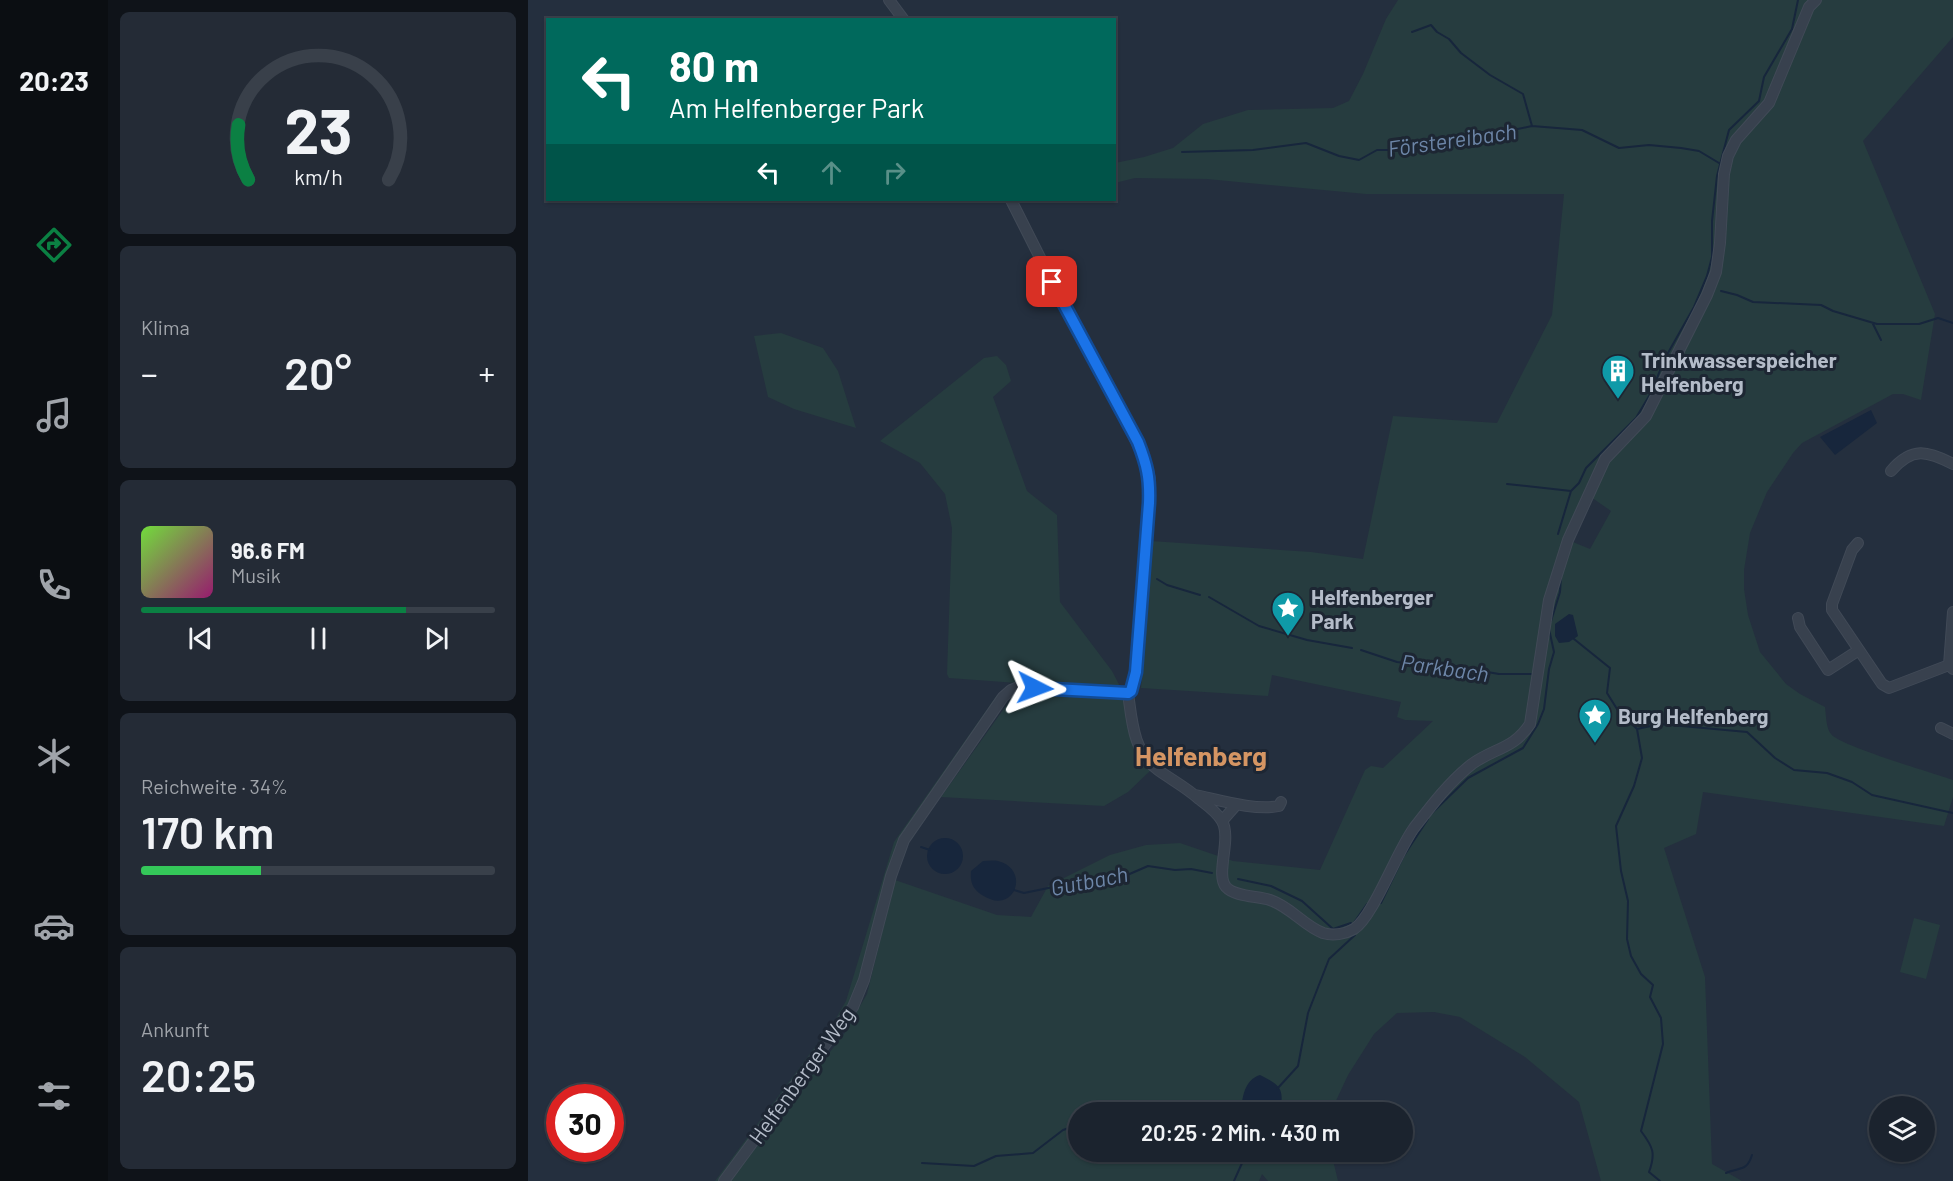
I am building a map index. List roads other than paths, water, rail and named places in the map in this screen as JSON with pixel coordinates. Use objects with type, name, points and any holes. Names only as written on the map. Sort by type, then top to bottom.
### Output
[{"type":"street","points":[[889,0],[902,18]]},
{"type":"street","points":[[1012,201],[1069,315],[1122,411],[1146,463],[1150,479],[1138,644],[1133,687],[1128,693],[1133,734],[1139,748],[1155,768],[1195,795],[1222,821],[1225,829],[1223,877],[1225,886],[1232,892],[1270,900],[1286,907],[1322,933],[1334,935],[1344,933],[1355,928],[1369,912],[1396,857],[1414,829],[1461,774],[1475,763],[1512,745],[1523,736],[1530,724],[1549,600],[1568,540],[1605,459],[1646,416],[1707,295],[1716,272],[1724,174],[1728,156],[1736,140],[1769,103],[1809,7],[1816,0]]},
{"type":"street","points":[[1891,471],[1899,461],[1923,451],[1953,464]]},
{"type":"street","points":[[1858,543],[1852,550],[1832,604],[1832,610],[1882,684],[1889,688],[1951,667],[1953,612]]},
{"type":"street","points":[[1798,618],[1800,627],[1828,670],[1859,650]]},
{"type":"street","name":"Helfenberger Weg","points":[[724,1181],[853,1007],[864,981],[891,876],[904,840],[1004,697],[1018,687],[1128,693]]},
{"type":"street","points":[[1941,728],[1953,734]]},
{"type":"street","points":[[1195,795],[1271,808],[1279,806],[1281,802]]},
{"type":"street","points":[[1222,821],[1237,804]]},
{"type":"water","points":[[1871,410],[1877,423],[1835,455],[1820,437]]},
{"type":"water","points":[[1569,614],[1573,615],[1578,636],[1569,642],[1559,643],[1555,636],[1555,624]]},
{"type":"water","points":[[945,838],[958,843],[963,856],[958,869],[945,874],[932,869],[927,856],[932,843]]},
{"type":"water","points":[[983,861],[998,861],[1008,866],[1014,873],[1015,889],[1010,896],[1003,900],[994,900],[976,890],[971,881],[971,871]]},
{"type":"water","points":[[1260,1075],[1273,1082],[1280,1089],[1281,1102],[1242,1102],[1247,1085]]},
{"type":"waterway","points":[[1558,534],[1571,491],[1579,483],[1586,468],[1636,418],[1652,391],[1664,360],[1694,307],[1712,257],[1712,221],[1717,176],[1729,130],[1759,101],[1764,77],[1792,29],[1798,0]]},
{"type":"waterway","points":[[1412,32],[1431,25],[1437,32],[1449,39],[1461,53],[1490,75],[1523,94],[1532,126]]},
{"type":"waterway","name":"Förstereibach","points":[[1182,152],[1253,150],[1306,143],[1339,156],[1359,160],[1377,150],[1393,150],[1438,141],[1457,141],[1483,132],[1495,137],[1499,133],[1532,126],[1582,130],[1619,148],[1649,145],[1699,151],[1719,163]]},
{"type":"waterway","points":[[1721,291],[1753,302],[1821,305],[1833,311],[1877,324],[1919,324],[1938,318],[1953,323]]},
{"type":"waterway","points":[[1873,324],[1881,340]]},
{"type":"waterway","points":[[1507,484],[1571,491]]},
{"type":"waterway","points":[[1551,621],[1560,592],[1561,577]]},
{"type":"waterway","points":[[1157,579],[1167,585],[1200,595]]},
{"type":"waterway","name":"Parkbach","points":[[1209,597],[1259,626],[1307,640],[1352,648]]},
{"type":"waterway","points":[[1431,814],[1468,778],[1523,748],[1538,724],[1544,709],[1549,669],[1554,652],[1549,629]]},
{"type":"waterway","points":[[1574,639],[1610,668],[1607,693],[1617,709],[1637,729],[1642,758],[1634,786],[1616,826],[1621,871],[1628,901],[1627,939],[1631,956],[1641,974],[1653,985],[1650,997],[1661,1018],[1663,1044],[1641,1131],[1653,1155],[1649,1172],[1660,1181]]},
{"type":"waterway","name":"Parkbach","points":[[1361,650],[1397,662],[1430,666],[1450,664],[1499,674],[1531,674]]},
{"type":"waterway","points":[[1637,729],[1660,724],[1747,732],[1775,758],[1794,770],[1827,773],[1852,782],[1872,795],[1953,813]]},
{"type":"waterway","points":[[1378,903],[1381,903],[1403,857],[1428,819]]},
{"type":"waterway","points":[[921,847],[930,850]]},
{"type":"waterway","name":"Gutbach","points":[[1014,890],[1024,893],[1102,877],[1125,876],[1148,866],[1212,873]]},
{"type":"waterway","name":"Gutbach","points":[[1238,879],[1271,886],[1302,901],[1333,929],[1351,923]]},
{"type":"waterway","points":[[1353,924],[1367,904],[1370,904]]},
{"type":"waterway","points":[[1277,1089],[1298,1066],[1308,1013],[1329,959],[1355,935],[1354,932]]},
{"type":"waterway","points":[[922,1163],[974,1166],[996,1156],[1033,1153],[1068,1128]]},
{"type":"waterway","points":[[1726,1173],[1745,1167],[1752,1155]]},
{"type":"waterway","points":[[1234,1181],[1243,1162]]},
{"type":"place","name":"Trinkwasserspeicher Helfenberg","points":[[1618,400]]},
{"type":"place","name":"Helfenberger Park","points":[[1288,637]]},
{"type":"place","name":"Burg Helfenberg","points":[[1595,744]]},
{"type":"district","name":"Helfenberg","points":[[1201,755]]}]
